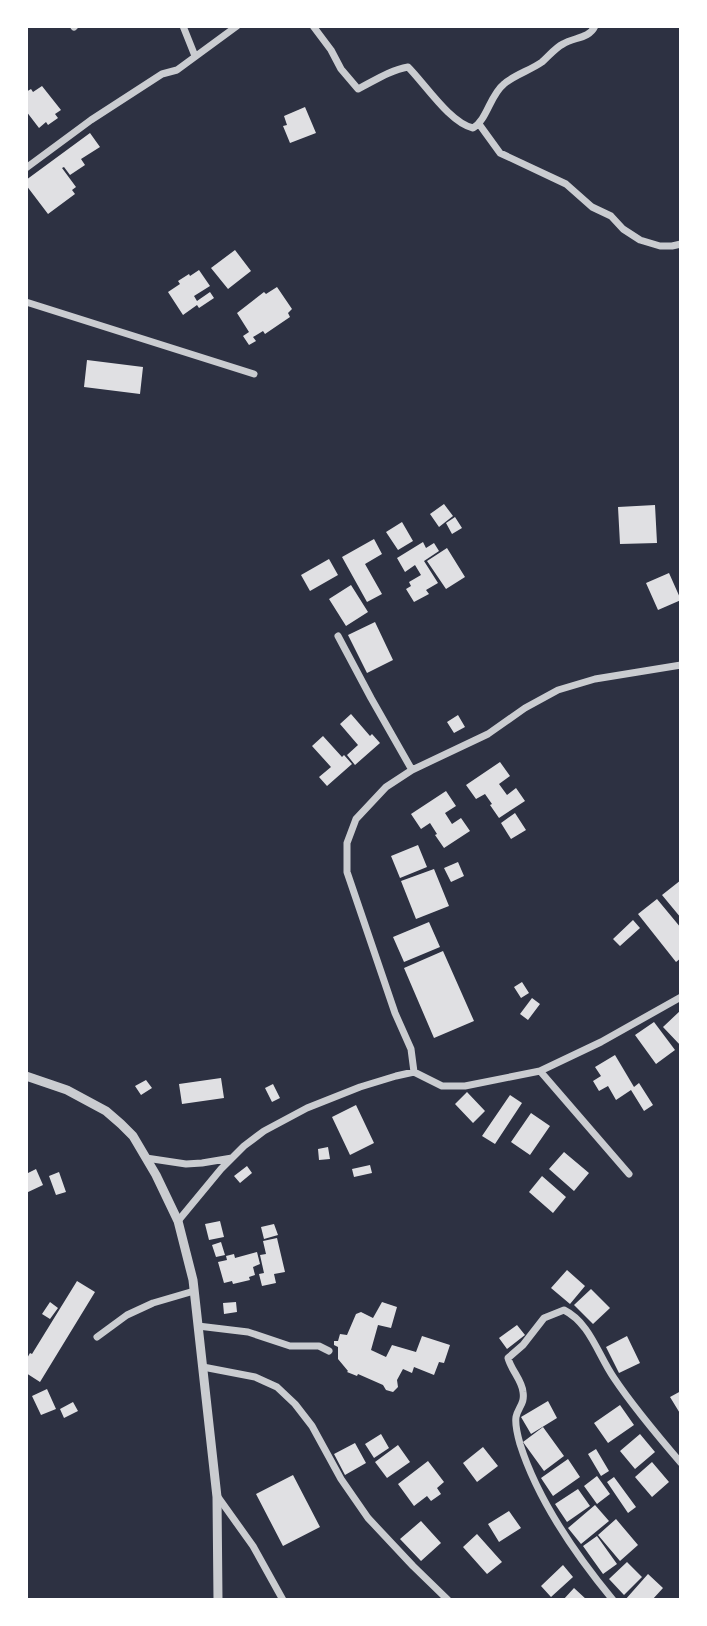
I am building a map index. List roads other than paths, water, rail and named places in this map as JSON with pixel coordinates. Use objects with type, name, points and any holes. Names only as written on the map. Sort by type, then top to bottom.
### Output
[{"type":"street","points":[[183,26],[195,56]]},
{"type":"street","points":[[26,167],[91,120],[162,74],[177,70],[238,26]]},
{"type":"street","points":[[223,36],[238,26]]},
{"type":"street","points":[[313,26],[341,69],[358,89],[393,71],[408,67],[454,118],[473,128],[479,124],[492,97],[505,83],[542,62],[563,44],[590,33],[595,26]]},
{"type":"street","points":[[479,124],[500,153],[566,184],[592,207],[611,216],[640,240],[660,246],[681,244]]},
{"type":"street","points":[[26,302],[254,374]]},
{"type":"street","points":[[338,636],[412,770]]},
{"type":"street","points":[[414,1072],[411,1049],[347,872],[347,843],[356,818],[386,787],[412,770],[488,734],[525,708],[558,690],[594,679],[681,665]]},
{"type":"street","points":[[178,1221],[232,1158],[264,1131],[307,1108],[360,1087],[414,1072],[442,1086],[465,1086],[540,1071],[601,1042],[681,997]]},
{"type":"street","points":[[540,1071],[629,1174]]},
{"type":"street","points":[[26,1076],[67,1090],[106,1111],[133,1136],[178,1221],[193,1280],[217,1497],[218,1600]]},
{"type":"street","points":[[146,1158],[186,1164],[232,1158]]},
{"type":"street","points":[[97,1337],[127,1315],[153,1303],[194,1291]]},
{"type":"street","points":[[613,1600],[592,1575],[554,1518],[533,1477],[519,1441],[516,1418],[523,1403],[523,1390],[508,1358],[523,1345],[544,1318],[564,1310],[574,1315],[592,1337],[612,1376],[647,1424],[681,1463]]},
{"type":"street","points":[[198,1326],[248,1332],[290,1346],[318,1346],[329,1351]]},
{"type":"street","points":[[203,1367],[256,1377],[278,1387],[312,1426],[341,1479],[368,1518],[448,1600]]},
{"type":"street","points":[[217,1497],[253,1546],[283,1600]]}]
